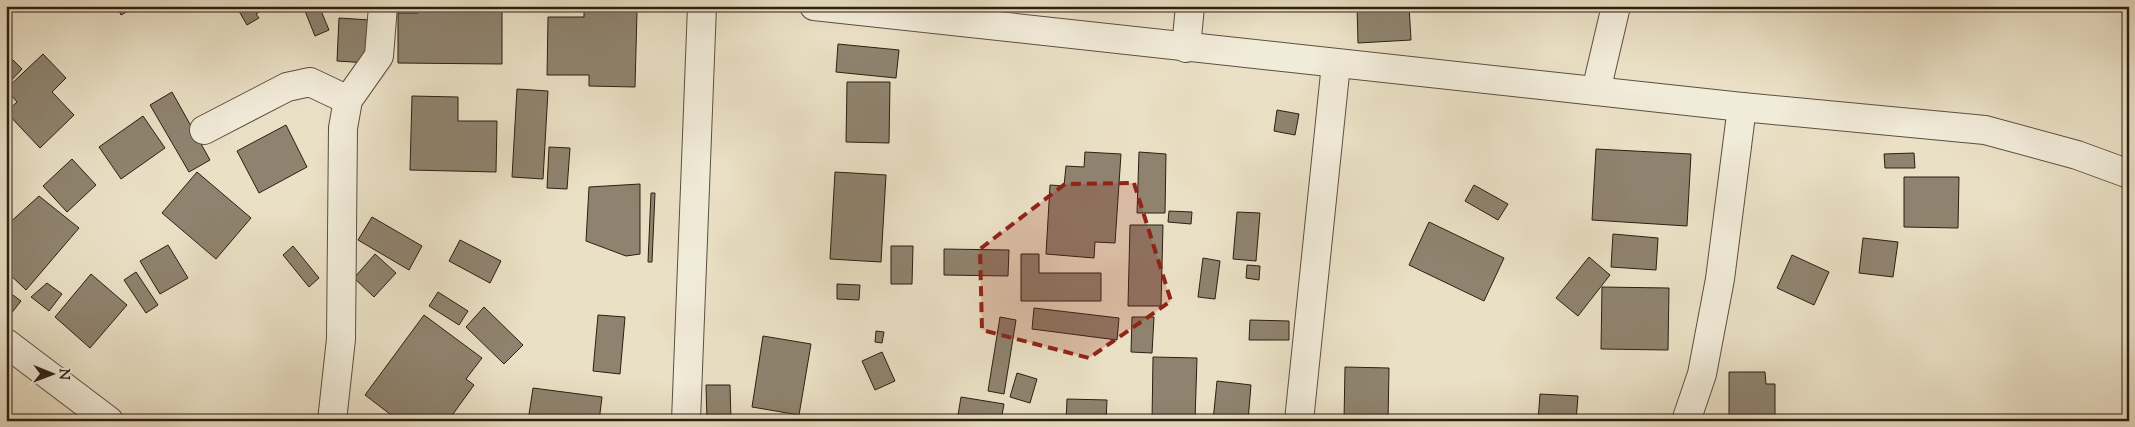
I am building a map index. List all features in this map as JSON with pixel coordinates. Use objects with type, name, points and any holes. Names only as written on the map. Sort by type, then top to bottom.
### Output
[{"type":"street","points":[[332,421],[341,339],[342,128],[348,100],[379,56],[383,6]]},
{"type":"street","points":[[686,421],[702,6]]},
{"type":"street","points":[[814,6],[1186,48],[1742,107],[1986,130],[2078,155],[2129,174]]},
{"type":"street","points":[[1186,48],[1190,6]]},
{"type":"street","points":[[1596,91],[1616,6]]},
{"type":"street","points":[[1299,421],[1336,64]]},
{"type":"street","points":[[204,130],[287,87],[310,82],[348,100]]},
{"type":"street","points":[[1686,421],[1702,374],[1720,279],[1742,107]]},
{"type":"street","points":[[6,343],[110,421]]},
{"type":"highlighted area","points":[[1134,183],[1171,301],[1089,358],[982,330],[980,249],[1065,184]]},
{"type":"building","points":[[6,6],[17,6],[6,18]]},
{"type":"building","points":[[117,6],[137,6],[121,15]]},
{"type":"building","points":[[236,6],[269,6],[256,14],[259,18],[247,25]]},
{"type":"building","points":[[303,6],[319,6],[329,30],[315,36]]},
{"type":"building","points":[[418,6],[502,6],[502,64],[398,63],[398,13],[418,13]]},
{"type":"building","points":[[1357,6],[1409,6],[1411,40],[1358,43]]},
{"type":"building","points":[[584,11],[637,11],[635,87],[589,86],[589,75],[547,75],[548,17],[584,17]]},
{"type":"building","points":[[339,18],[370,20],[367,63],[337,61]]},
{"type":"building","points":[[838,44],[899,50],[896,78],[836,72]]},
{"type":"building","points":[[6,53],[22,69],[6,86]]},
{"type":"building","points":[[43,54],[66,78],[52,92],[74,115],[40,148],[6,112],[17,102],[6,89]]},
{"type":"building","points":[[847,82],[890,82],[889,143],[846,142]]},
{"type":"building","points":[[517,89],[548,91],[543,179],[512,177]]},
{"type":"building","points":[[172,92],[210,160],[189,172],[150,105]]},
{"type":"building","points":[[412,96],[458,97],[458,121],[497,121],[496,172],[410,170]]},
{"type":"building","points":[[1277,110],[1299,114],[1295,135],[1274,131]]},
{"type":"building","points":[[143,116],[165,148],[121,179],[99,147]]},
{"type":"building","points":[[286,125],[307,167],[259,193],[237,151]]},
{"type":"building","points":[[549,147],[570,148],[567,189],[547,188]]},
{"type":"building","points":[[1596,149],[1691,154],[1687,226],[1592,220]]},
{"type":"building","points":[[1085,152],[1121,154],[1115,243],[1095,242],[1094,258],[1046,254],[1050,185],[1064,186],[1066,166],[1084,167]]},
{"type":"building","points":[[1139,152],[1166,154],[1165,213],[1137,213]]},
{"type":"building","points":[[1914,153],[1915,168],[1885,168],[1884,154]]},
{"type":"building","points":[[72,159],[96,185],[67,212],[43,186]]},
{"type":"building","points":[[197,172],[251,218],[216,259],[162,213]]},
{"type":"building","points":[[835,172],[886,175],[881,262],[830,259]]},
{"type":"building","points":[[1904,177],[1959,177],[1958,228],[1904,227]]},
{"type":"building","points":[[640,184],[640,254],[626,256],[586,241],[589,187]]},
{"type":"building","points":[[1474,185],[1508,204],[1498,220],[1465,201]]},
{"type":"building","points":[[651,193],[655,193],[652,262],[648,262]]},
{"type":"building","points":[[39,196],[79,228],[26,290],[6,271],[6,226]]},
{"type":"building","points":[[1169,211],[1192,212],[1191,224],[1168,222]]},
{"type":"building","points":[[1237,212],[1260,213],[1256,261],[1233,259]]},
{"type":"building","points":[[372,217],[422,246],[409,270],[358,240]]},
{"type":"building","points":[[1429,222],[1504,258],[1484,301],[1409,265]]},
{"type":"building","points":[[1130,225],[1163,225],[1161,306],[1128,306]]},
{"type":"building","points":[[1613,234],[1658,238],[1656,270],[1611,267]]},
{"type":"building","points":[[1863,238],[1898,242],[1893,277],[1859,273]]},
{"type":"building","points":[[460,240],[501,261],[490,283],[449,261]]},
{"type":"building","points":[[168,245],[188,278],[160,294],[140,261]]},
{"type":"building","points":[[293,246],[319,278],[309,287],[283,255]]},
{"type":"building","points":[[891,246],[913,246],[912,284],[891,284]]},
{"type":"building","points":[[944,249],[1009,250],[1008,276],[944,275]]},
{"type":"building","points":[[375,254],[396,273],[374,297],[354,278]]},
{"type":"building","points":[[1021,254],[1039,254],[1039,273],[1101,273],[1101,301],[1021,301]]},
{"type":"building","points":[[1792,255],[1829,272],[1814,305],[1777,288]]},
{"type":"building","points":[[1589,257],[1610,275],[1578,316],[1556,298]]},
{"type":"building","points":[[1203,258],[1220,261],[1215,299],[1198,297]]},
{"type":"building","points":[[1247,265],[1260,266],[1259,280],[1246,278]]},
{"type":"building","points":[[136,272],[158,305],[146,313],[124,280]]},
{"type":"building","points":[[91,274],[127,305],[90,348],[55,317]]},
{"type":"building","points":[[47,283],[62,294],[49,311],[31,297]]},
{"type":"building","points":[[837,284],[860,285],[859,300],[837,299]]},
{"type":"building","points":[[1602,287],[1669,288],[1668,350],[1601,349]]},
{"type":"building","points":[[6,290],[21,301],[6,320]]},
{"type":"building","points":[[438,292],[468,311],[459,325],[429,306]]},
{"type":"building","points":[[484,307],[523,345],[504,364],[466,327]]},
{"type":"building","points":[[1034,308],[1119,318],[1117,340],[1032,329]]},
{"type":"building","points":[[424,315],[482,358],[466,379],[474,385],[448,421],[399,421],[365,395]]},
{"type":"building","points":[[598,315],[625,317],[620,374],[593,371]]},
{"type":"building","points":[[1000,317],[1016,320],[1004,394],[988,391]]},
{"type":"building","points":[[1132,317],[1154,317],[1152,353],[1131,352]]},
{"type":"building","points":[[1250,320],[1289,321],[1289,340],[1249,340]]},
{"type":"building","points":[[876,331],[884,332],[882,343],[875,342]]},
{"type":"building","points":[[763,336],[811,344],[799,415],[752,407]]},
{"type":"building","points":[[882,352],[895,381],[875,390],[862,361]]},
{"type":"building","points":[[1153,357],[1197,358],[1195,421],[1152,421]]},
{"type":"building","points":[[1345,367],[1389,368],[1388,421],[1344,421]]},
{"type":"building","points":[[1729,372],[1765,372],[1766,384],[1775,384],[1775,421],[1729,421]]},
{"type":"building","points":[[1017,373],[1037,379],[1030,403],[1010,397]]},
{"type":"building","points":[[1217,381],[1251,385],[1248,421],[1213,421]]},
{"type":"building","points":[[706,385],[730,385],[731,421],[707,421]]},
{"type":"building","points":[[533,388],[602,397],[599,421],[528,421]]},
{"type":"building","points":[[1540,394],[1578,396],[1576,421],[1538,421]]},
{"type":"building","points":[[961,397],[1004,404],[1001,421],[957,421]]},
{"type":"building","points":[[1067,399],[1107,400],[1106,421],[1066,421]]}]
